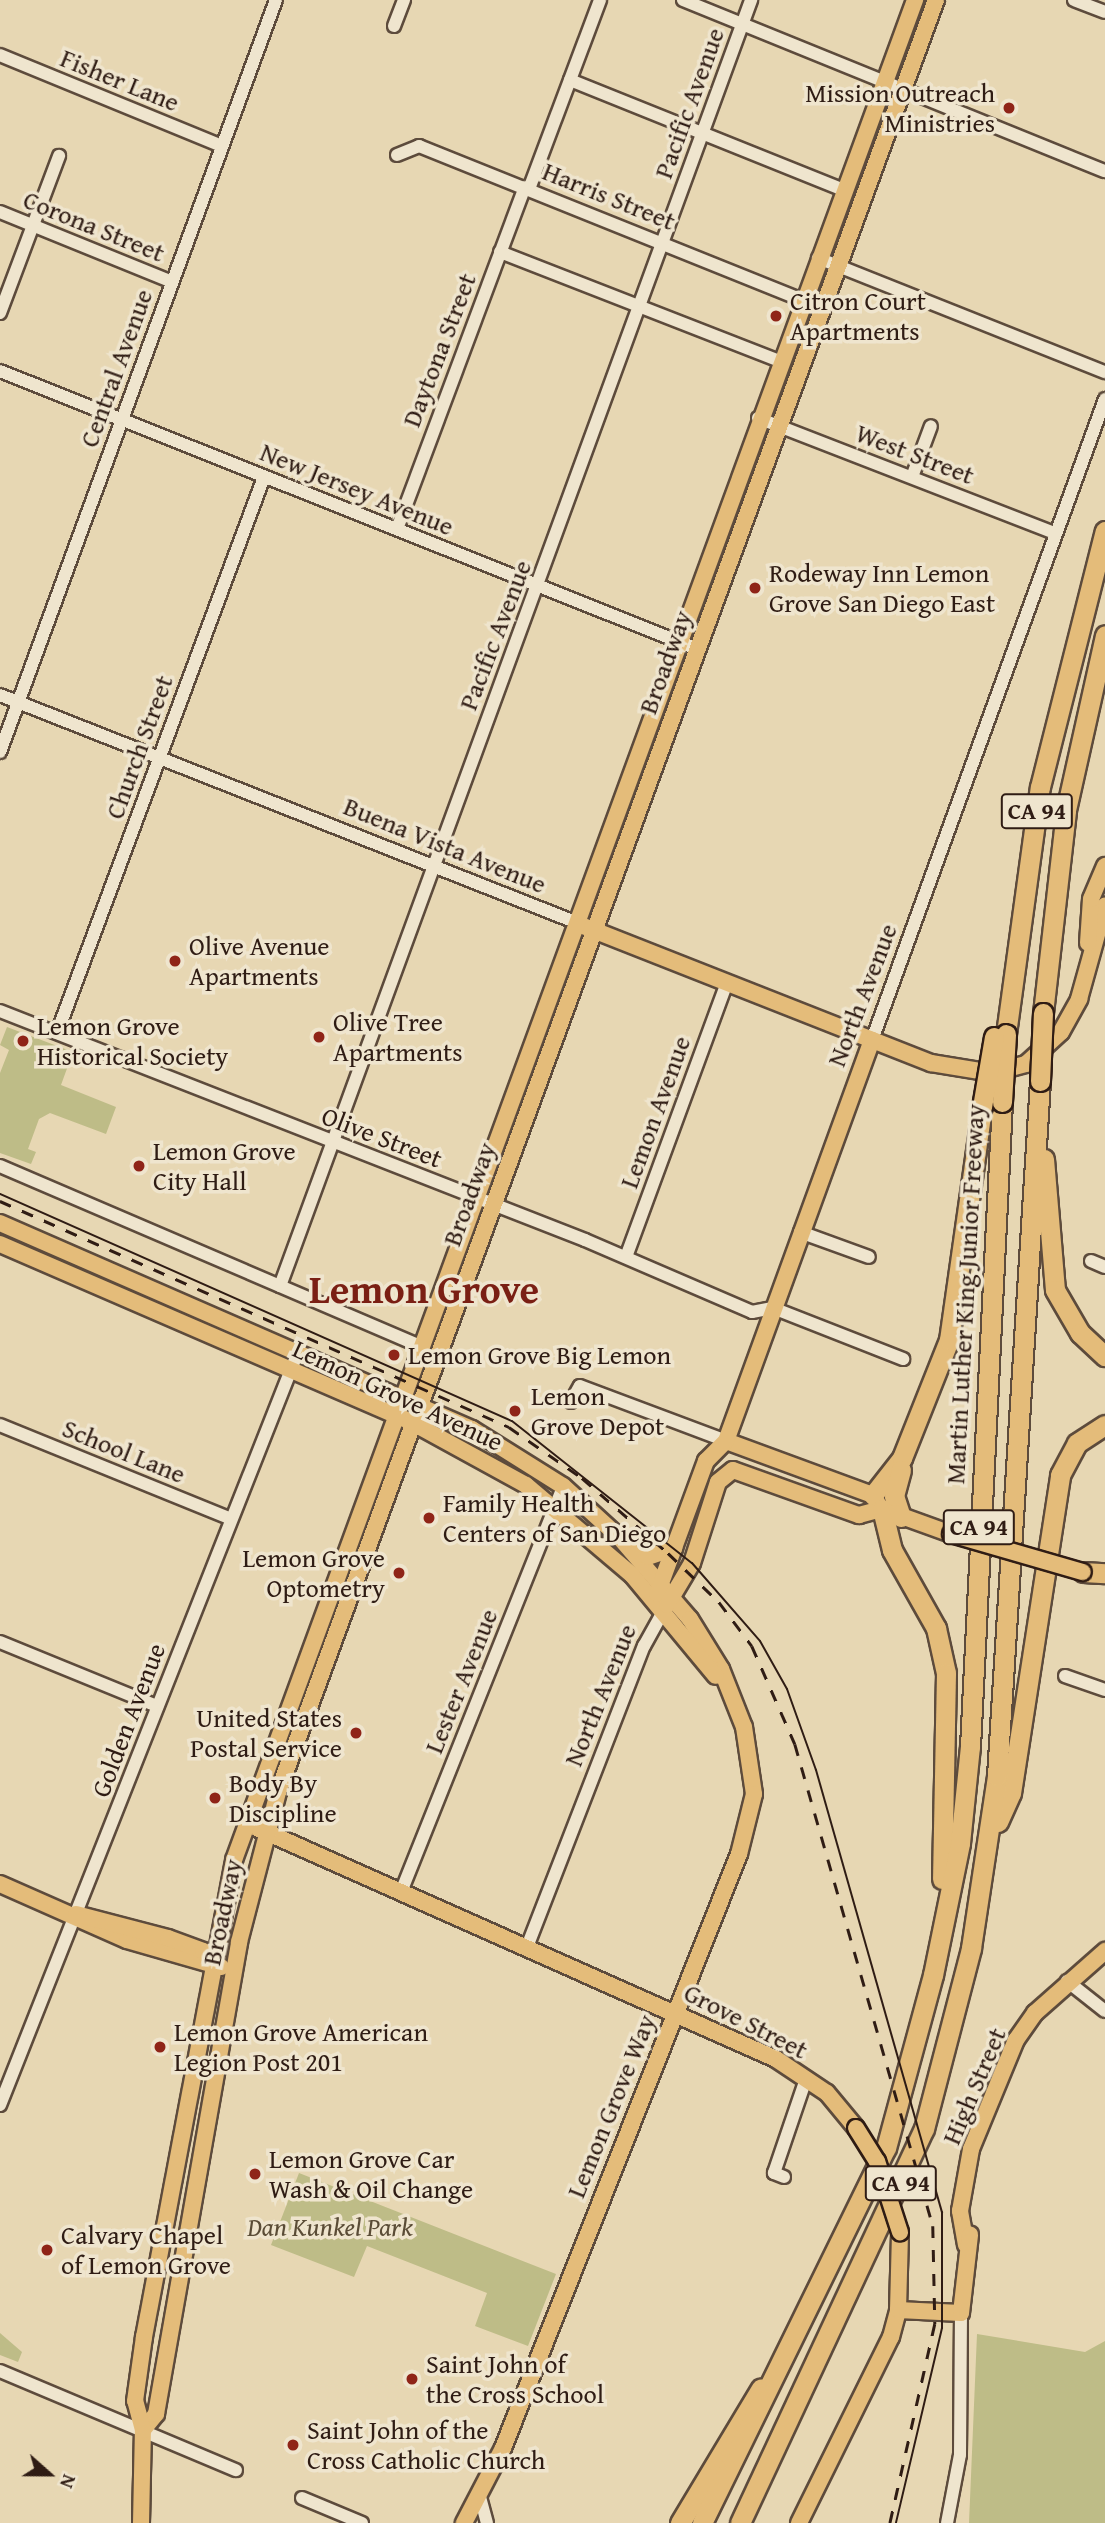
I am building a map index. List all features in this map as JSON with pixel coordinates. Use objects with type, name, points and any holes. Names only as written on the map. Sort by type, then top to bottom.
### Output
[{"type":"highway","name":"CA 94","points":[[1000,1035],[1010,998],[1040,787],[1105,531]]},
{"type":"highway","name":"CA 94","points":[[742,2523],[924,2129],[971,1948],[989,1842],[1043,1013],[1066,810],[1105,635]]},
{"type":"highway","name":"Martin Luther King Junior Freeway","points":[[702,2523],[788,2354],[886,2148],[938,1950],[960,1843],[970,1747],[1002,1102],[1000,1035]]},
{"type":"highway","points":[[938,1950],[947,1673],[936,1628],[892,1550],[877,1502],[902,1458],[939,1372],[957,1306],[982,1107],[1000,1035]]},
{"type":"highway","points":[[1040,1081],[1049,1266],[1063,1311],[1105,1356]]},
{"type":"highway","points":[[989,1842],[1011,1793],[1060,1475],[1077,1443],[1105,1425]]},
{"type":"highway","points":[[901,1517],[894,1492],[902,1458]]},
{"type":"highway","points":[[1083,1572],[1105,1573]]},
{"type":"highway","points":[[680,2523],[741,2413],[788,2354]]},
{"type":"main road","name":"Broadway","points":[[141,2523],[143,2430],[135,2401],[144,2337],[214,1965],[246,1823],[758,418],[915,0]]},
{"type":"main road","name":"Broadway","points":[[143,2430],[156,2414],[234,1970],[266,1832],[411,1422],[936,0]]},
{"type":"main road","points":[[1084,984],[1091,899],[1105,866]]},
{"type":"main road","points":[[1084,984],[1105,906]]},
{"type":"main road","name":"Buena Vista Avenue","points":[[575,922],[946,1068],[1010,1070],[1062,1032],[1084,984]]},
{"type":"main road","name":"North Avenue","points":[[663,1598],[674,1548],[706,1461],[726,1441],[800,1231],[872,1040]]},
{"type":"main road","name":"Lemon Grove Avenue","points":[[0,1223],[472,1429],[563,1486],[620,1538],[732,1698]]},
{"type":"main road","name":"Lemon Grove Avenue","points":[[0,1244],[411,1422],[556,1505],[663,1598]]},
{"type":"main road","points":[[726,1441],[733,1470],[859,1515],[877,1502]]},
{"type":"main road","points":[[726,1441],[827,1477],[901,1517],[1105,1579]]},
{"type":"main road","name":"North Avenue","points":[[663,1598],[692,1563],[718,1482],[733,1470]]},
{"type":"main road","points":[[806,1495],[827,1477]]},
{"type":"main road","points":[[620,1538],[648,1557],[674,1548]]},
{"type":"main road","name":"Lemon Grove Way","points":[[464,2523],[480,2497],[739,1854],[754,1794],[754,1761],[732,1698]]},
{"type":"main road","name":"Grove Street","points":[[246,1823],[675,2013],[806,2079],[856,2128],[881,2172],[900,2232],[898,2310],[875,2372],[799,2523]]},
{"type":"main road","points":[[0,1884],[76,1914],[127,1940],[234,1970]]},
{"type":"main road","name":"High Street","points":[[961,2313],[966,2245],[960,2211],[971,2148],[1016,2040],[1067,1981],[1105,1951]]},
{"type":"main road","points":[[898,2310],[961,2313]]},
{"type":"street","name":"Central Avenue","points":[[0,752],[276,0]]},
{"type":"street","points":[[394,26],[404,0]]},
{"type":"street","name":"Daytona Street","points":[[397,529],[500,252],[528,188],[600,0]]},
{"type":"street","points":[[683,0],[743,22],[1105,171]]},
{"type":"street","name":"Pacific Avenue","points":[[281,1286],[751,0]]},
{"type":"street","points":[[1074,0],[1105,12]]},
{"type":"street","name":"Fisher Lane","points":[[0,55],[222,146]]},
{"type":"street","points":[[570,80],[843,190]]},
{"type":"street","name":"Harris Street","points":[[397,155],[419,146],[803,300]]},
{"type":"street","points":[[0,313],[59,156]]},
{"type":"street","name":"Corona Street","points":[[0,212],[172,282]]},
{"type":"street","points":[[500,252],[779,361]]},
{"type":"street","points":[[818,258],[1105,372]]},
{"type":"street","name":"New Jersey Avenue","points":[[0,371],[697,649]]},
{"type":"street","name":"North Avenue","points":[[872,1040],[1105,399]]},
{"type":"street","name":"West Street","points":[[758,418],[1055,533]]},
{"type":"street","points":[[912,478],[931,426]]},
{"type":"street","name":"Church Street","points":[[57,1033],[264,477]]},
{"type":"street","name":"Buena Vista Avenue","points":[[0,695],[575,922]]},
{"type":"street","name":"Lemon Avenue","points":[[626,1258],[727,983]]},
{"type":"street","name":"Olive Street","points":[[0,1011],[626,1258],[752,1312],[773,1308],[903,1359]]},
{"type":"street","points":[[0,1166],[419,1346]]},
{"type":"street","points":[[800,1231],[869,1257]]},
{"type":"street","points":[[1091,1261],[1105,1267]]},
{"type":"street","name":"Golden Avenue","points":[[0,2105],[298,1352]]},
{"type":"street","points":[[570,1402],[580,1386],[726,1441]]},
{"type":"street","name":"School Lane","points":[[0,1425],[231,1520]]},
{"type":"street","name":"Lester Avenue","points":[[401,1892],[563,1486]]},
{"type":"street","name":"North Avenue","points":[[527,1947],[663,1598]]},
{"type":"street","points":[[0,1642],[157,1706]]},
{"type":"street","points":[[1065,1676],[1105,1690]]},
{"type":"street","points":[[1067,1981],[1105,2011]]},
{"type":"street","points":[[784,2177],[774,2173],[806,2079]]},
{"type":"street","name":"High Street","points":[[947,2523],[960,2455],[961,2313]]},
{"type":"street","points":[[1,2371],[236,2470]]},
{"type":"street","points":[[480,2497],[487,2523]]},
{"type":"street","points":[[302,2498],[362,2523]]},
{"type":"green space","points":[[7,1027],[73,1052],[61,1085],[116,1107],[106,1134],[50,1113],[39,1119],[28,1149],[36,1152],[31,1164],[0,1153],[0,1073],[9,1050],[0,1045]]},
{"type":"green space","name":"Dan Kunkel Park","points":[[299,2173],[556,2274],[528,2346],[475,2326],[487,2293],[367,2246],[354,2277],[271,2245]]},
{"type":"green space","points":[[0,2333],[22,2352],[18,2362],[0,2355]]},
{"type":"green space","points":[[977,2334],[1085,2352],[1105,2341],[1105,2523],[969,2523]]},
{"type":"tram line","points":[[0,1194],[512,1421],[692,1563],[760,1641],[787,1689],[816,1770],[942,2212],[942,2328],[896,2523]]},
{"type":"railway","points":[[0,1201],[509,1427],[582,1478],[668,1553],[719,1602],[752,1646],[795,1744],[933,2226],[935,2324],[890,2523]]},
{"type":"place","name":"Mission Outreach Ministries","points":[[1009,108]]},
{"type":"place","name":"Citron Court Apartments","points":[[776,316]]},
{"type":"place","name":"Rodeway Inn Lemon Grove San Diego East","points":[[755,588]]},
{"type":"place","name":"Olive Avenue Apartments","points":[[175,961]]},
{"type":"place","name":"Olive Tree Apartments","points":[[319,1037]]},
{"type":"place","name":"Lemon Grove Historical Society","points":[[23,1041]]},
{"type":"place","name":"Lemon Grove City Hall","points":[[139,1166]]},
{"type":"place","name":"Lemon Grove Big Lemon","points":[[394,1355]]},
{"type":"place","name":"Lemon Grove Depot","points":[[515,1411]]},
{"type":"place","name":"Family Health Centers of San Diego","points":[[429,1518]]},
{"type":"place","name":"Lemon Grove Optometry","points":[[399,1573]]},
{"type":"place","name":"United States Postal Service","points":[[356,1733]]},
{"type":"place","name":"Body By Discipline","points":[[215,1798]]},
{"type":"place","name":"Lemon Grove American Legion Post 201","points":[[160,2047]]},
{"type":"place","name":"Lemon Grove Car Wash & Oil Change","points":[[255,2174]]},
{"type":"place","name":"Calvary Chapel of Lemon Grove","points":[[47,2250]]},
{"type":"place","name":"Saint John of the Cross School","points":[[412,2379]]},
{"type":"place","name":"Saint John of the Cross Catholic Church","points":[[293,2445]]},
{"type":"district","name":"Lemon Grove","points":[[424,1289]]}]
